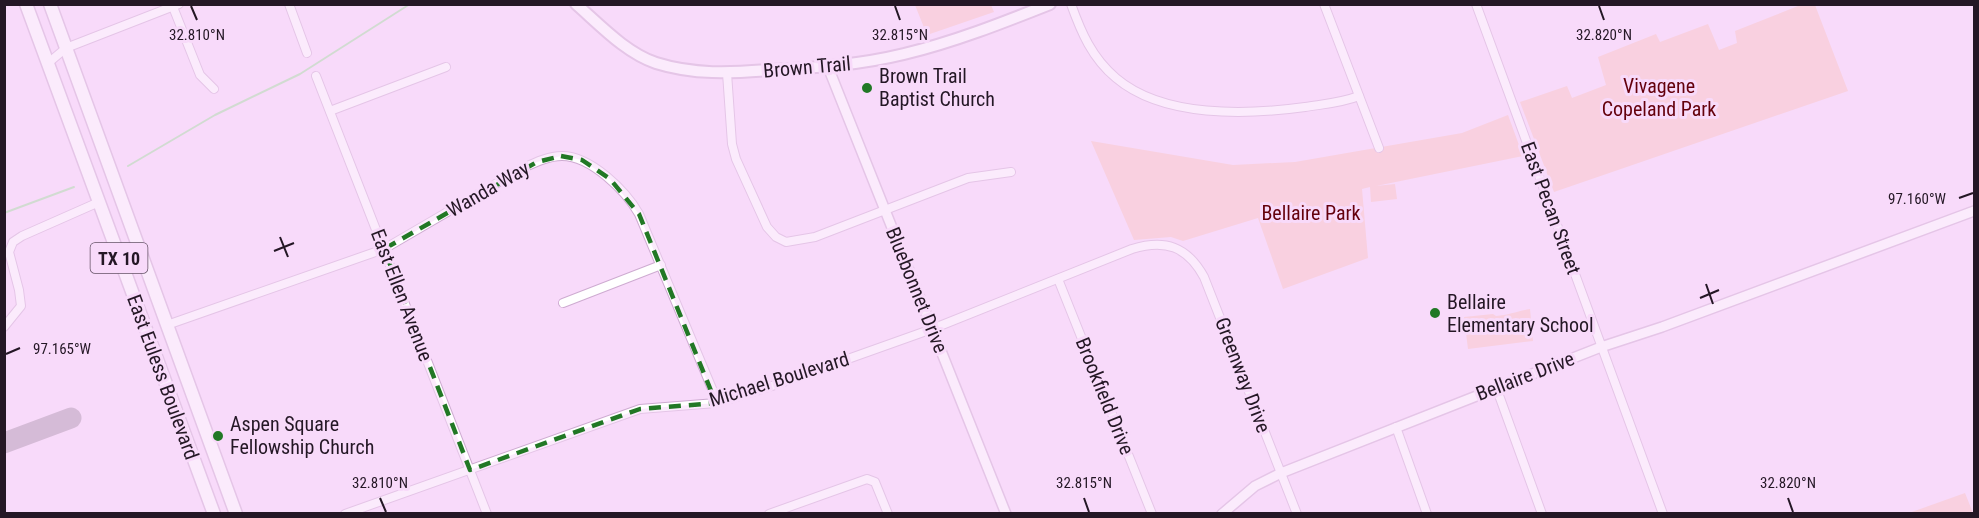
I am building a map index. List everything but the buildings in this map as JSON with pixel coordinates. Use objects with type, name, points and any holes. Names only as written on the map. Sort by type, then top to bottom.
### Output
[{"type":"main road","name":"East Euless Boulevard","points":[[26,4],[214,513]]},
{"type":"main road","name":"East Euless Boulevard","points":[[50,4],[236,513]]},
{"type":"main road","name":"Brown Trail","points":[[576,4],[626,46],[655,63],[693,72],[727,73],[828,67],[904,54],[939,45],[1050,4]]},
{"type":"street","points":[[289,4],[308,53]]},
{"type":"street","points":[[1071,4],[1088,46],[1107,70],[1129,87],[1157,100],[1206,110],[1253,113],[1344,102],[1359,96]]},
{"type":"street","points":[[1324,4],[1378,148]]},
{"type":"street","name":"East Pecan Street","points":[[1476,4],[1663,513]]},
{"type":"street","points":[[47,64],[66,48],[176,6],[200,75],[214,89]]},
{"type":"street","points":[[330,111],[446,67]]},
{"type":"street","name":"Bluebonnet Drive","points":[[828,67],[1006,513]]},
{"type":"street","points":[[727,73],[732,144],[736,159],[767,227],[776,237],[786,242],[802,240],[968,178],[1011,172]]},
{"type":"street","name":"East Ellen Avenue","points":[[316,76],[487,513]]},
{"type":"street","name":"Wanda Way","points":[[167,325],[384,249],[522,169],[537,162],[561,156],[582,160],[610,179],[631,198],[661,265],[716,403]]},
{"type":"street","points":[[4,327],[17,313],[21,302],[9,252],[13,242],[99,202]]},
{"type":"street","name":"Bellaire Drive","points":[[1222,513],[1255,486],[1281,473],[1395,427],[1601,346],[1662,327],[1974,211]]},
{"type":"street","name":"Michael Boulevard","points":[[345,513],[640,409],[716,403],[772,386],[932,329],[1143,246],[1163,245],[1174,248]]},
{"type":"street","name":"Greenway Drive","points":[[1174,248],[1191,258],[1204,277],[1297,513]]},
{"type":"street","points":[[563,303],[661,265]]},
{"type":"street","name":"Brookfield Drive","points":[[1058,279],[1152,513]]},
{"type":"street","points":[[1496,387],[1542,513]]},
{"type":"street","points":[[1395,427],[1427,513]]},
{"type":"street","points":[[770,513],[867,480],[875,482],[888,513]]},
{"type":"highlighted area","points":[[561,156],[582,160],[610,179],[639,214],[716,403],[640,409],[470,470],[384,249],[537,162]]},
{"type":"green space","name":"Vivagene Copeland Park","points":[[1803,4],[1815,5],[1848,91],[1554,192],[1520,102],[1567,86],[1572,98],[1606,85],[1598,57],[1656,34],[1660,42],[1708,24],[1719,50],[1737,43],[1735,31]]},
{"type":"green space","points":[[915,5],[991,5],[994,12],[927,35]]},
{"type":"green space","name":"Bellaire Park","points":[[1508,115],[1523,156],[1376,186],[1395,184],[1397,199],[1371,202],[1370,187],[1362,189],[1368,258],[1283,289],[1258,218],[1183,241],[1171,237],[1134,240],[1091,141],[1233,165],[1295,162],[1462,133]]},
{"type":"green space","points":[[1530,309],[1533,341],[1468,349],[1464,317],[1493,314],[1496,316]]},
{"type":"green space","points":[[1965,493],[1973,513],[1909,513]]},
{"type":"waterway","points":[[128,166],[215,115],[300,74],[410,4]]},
{"type":"waterway","points":[[4,213],[74,187]]},
{"type":"taxiway","points":[[4,443],[71,418]]},
{"type":"place","name":"Brown Trail Baptist Church","points":[[867,88]]},
{"type":"place","name":"Bellaire Elementary School","points":[[1435,313]]},
{"type":"place","name":"Aspen Square Fellowship Church","points":[[218,436]]}]
